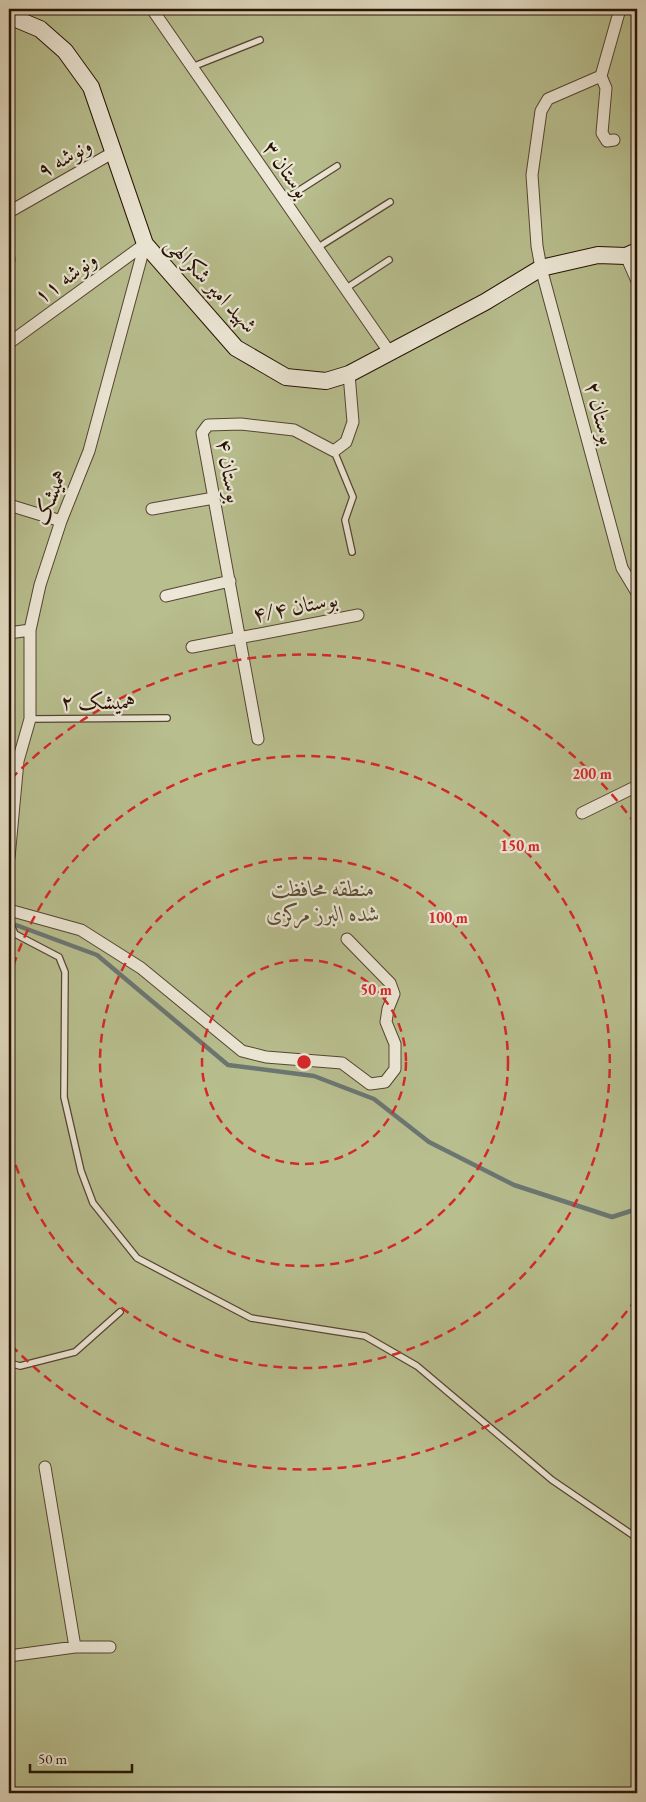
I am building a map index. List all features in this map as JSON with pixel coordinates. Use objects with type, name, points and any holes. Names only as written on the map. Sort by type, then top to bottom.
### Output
[{"type":"street","name":"بوستان ۳","points":[[152,9],[390,353]]},
{"type":"street","points":[[614,140],[607,140],[602,133],[606,88],[601,76],[620,9]]},
{"type":"street","name":"شهید امیر شکرالهی","points":[[9,16],[40,29],[65,51],[91,88],[145,244],[236,348],[286,377],[326,382],[349,374],[485,302],[541,268],[598,254],[632,254]]},
{"type":"street","name":"بوستان ۲","points":[[601,76],[548,99],[541,111],[532,175],[537,246],[541,268],[622,568],[637,593]]},
{"type":"street","name":"ونوشه ۹","points":[[9,212],[114,152]]},
{"type":"street","name":"ونوشه ۱۱","points":[[9,342],[145,244]]},
{"type":"street","name":"همیشک","points":[[9,858],[13,761],[30,719],[30,630],[40,585],[61,522],[89,451],[145,244]]},
{"type":"street","points":[[632,254],[637,281]]},
{"type":"street","points":[[334,451],[346,442],[353,422],[349,374]]},
{"type":"street","name":"بوستان ۴","points":[[258,739],[202,434],[208,424],[241,424],[294,430],[334,451]]},
{"type":"street","points":[[152,510],[214,498]]},
{"type":"street","points":[[9,505],[61,522]]},
{"type":"street","points":[[166,596],[230,580]]},
{"type":"street","name":"بوستان ۴/۴","points":[[192,646],[358,615]]},
{"type":"street","points":[[9,633],[30,630]]},
{"type":"street","points":[[582,813],[637,786]]},
{"type":"street","points":[[9,910],[81,930],[141,968],[242,1051],[266,1057],[342,1064],[370,1084],[385,1082],[396,1069],[395,1044],[386,1022],[388,1009],[394,994],[390,983],[347,940]]},
{"type":"street","points":[[45,1466],[74,1647]]},
{"type":"street","points":[[9,1656],[74,1647],[110,1647]]},
{"type":"lane","points":[[192,67],[260,40]]},
{"type":"lane","points":[[284,200],[337,166]]},
{"type":"lane","points":[[317,248],[390,202]]},
{"type":"lane","points":[[345,288],[389,260]]},
{"type":"lane","points":[[334,451],[353,497],[345,520],[352,552]]},
{"type":"lane","name":"همیشک ۲","points":[[30,719],[167,718]]},
{"type":"lane","points":[[9,920],[12,934],[59,957],[65,972],[64,1097],[82,1171],[93,1203],[137,1258],[251,1318],[365,1336],[417,1366],[552,1480],[637,1538]]},
{"type":"lane","points":[[9,1364],[20,1366],[75,1352],[120,1312]]},
{"type":"green space","name":"منطقه محافظت شده البرز مرکزی","points":[[9,9],[637,9],[637,1793],[9,1793]]},
{"type":"waterway","points":[[10,926],[16,925],[97,955],[228,1065],[314,1076],[374,1099],[429,1142],[514,1185],[612,1217],[637,1209]]}]
